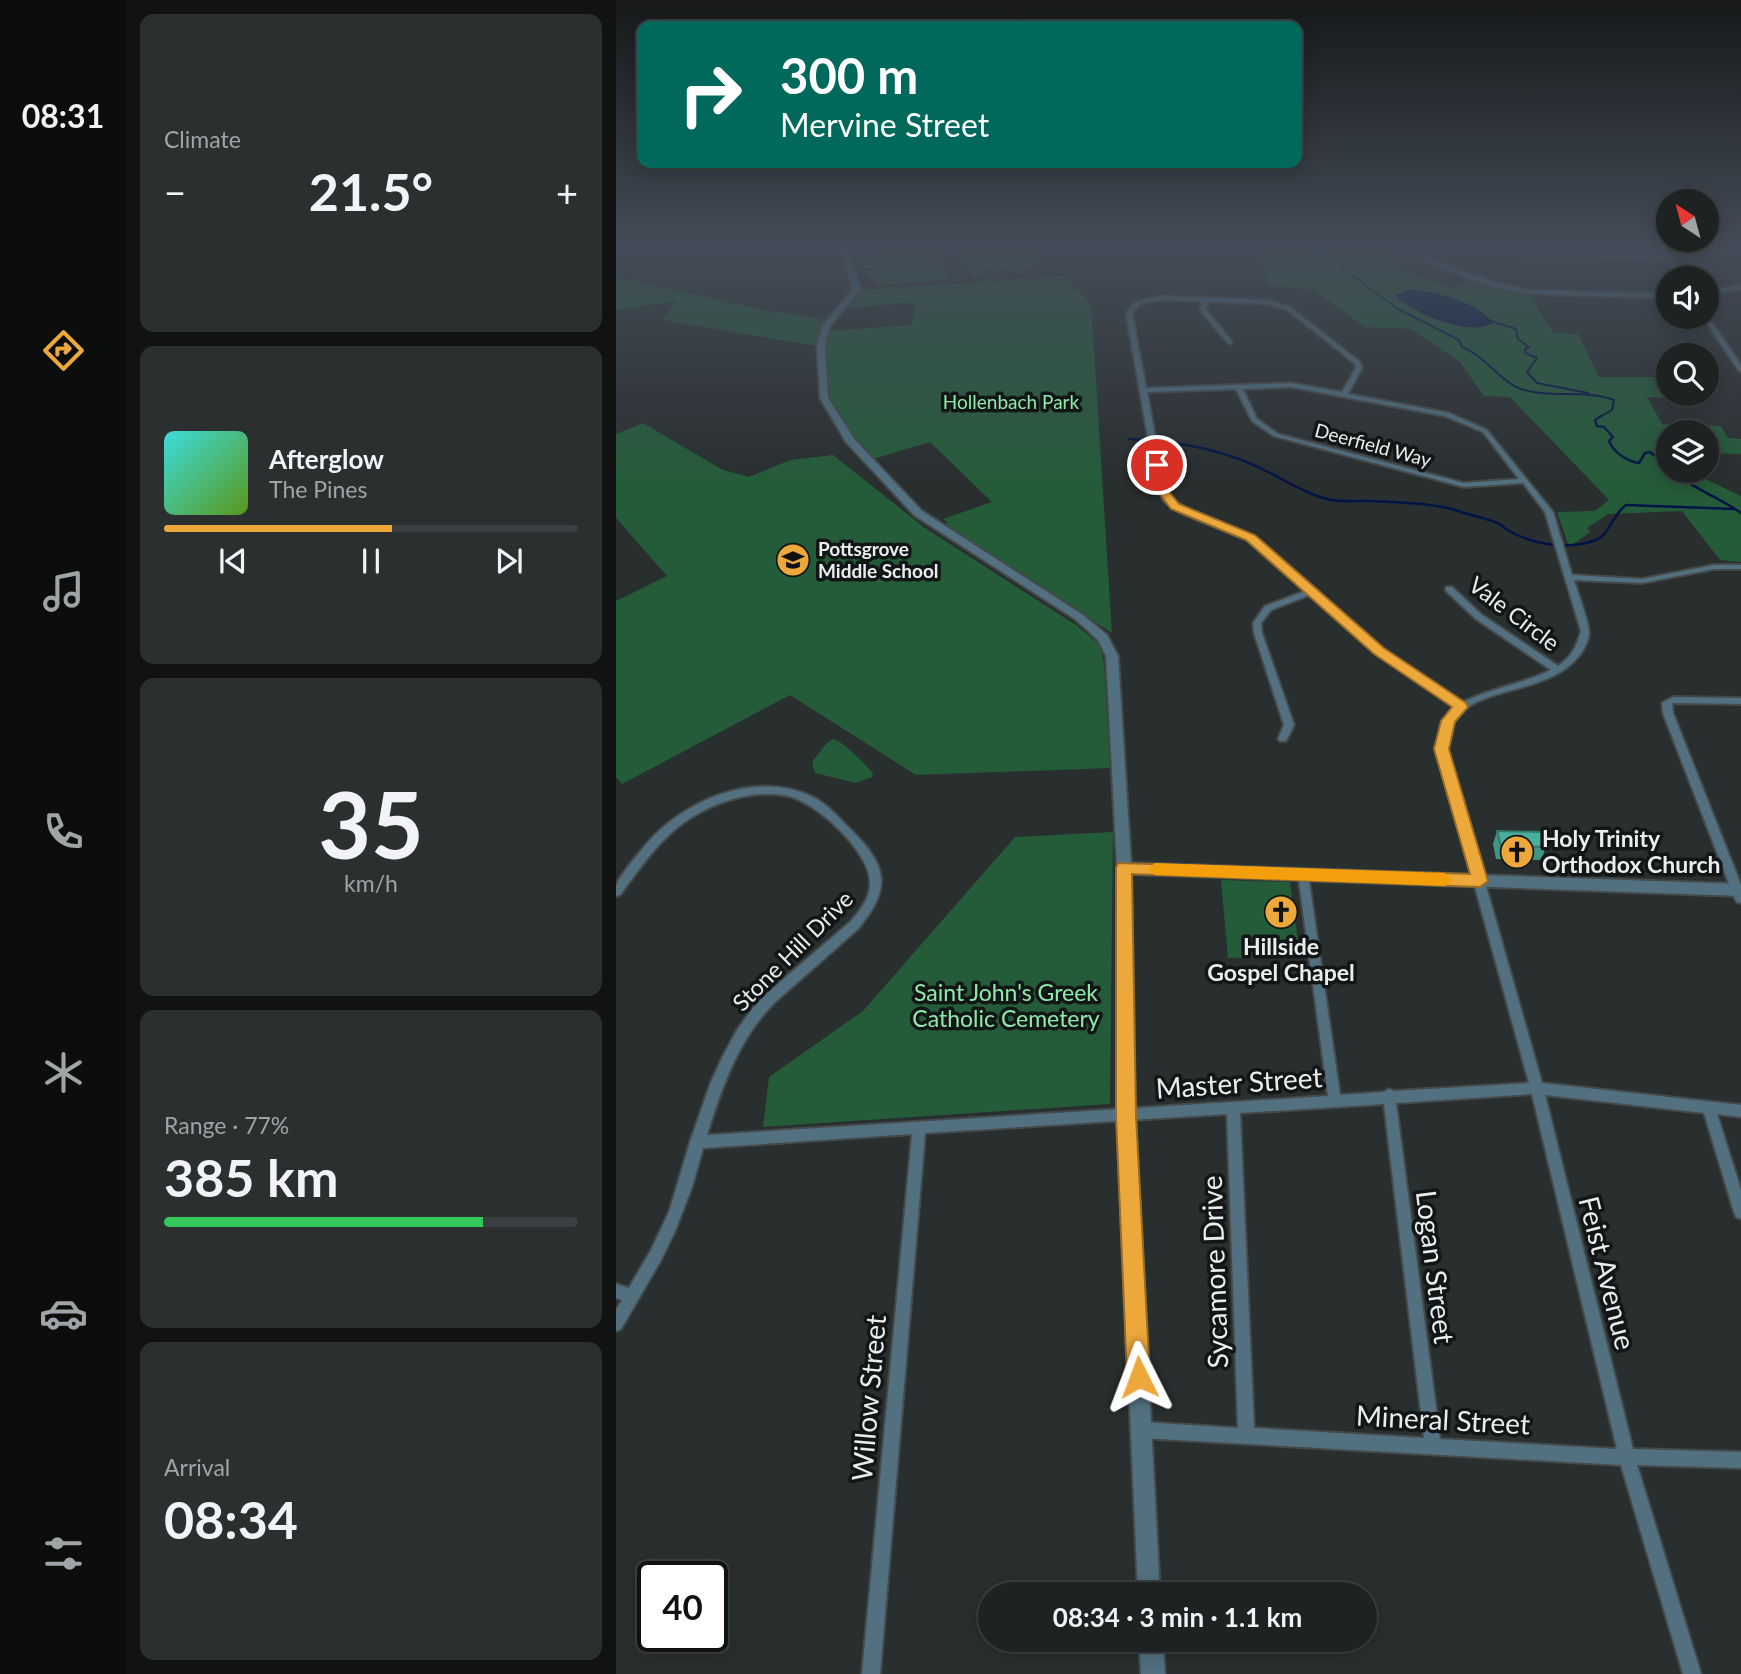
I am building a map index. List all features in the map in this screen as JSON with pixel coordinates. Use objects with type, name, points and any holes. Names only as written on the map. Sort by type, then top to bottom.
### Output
[{"type":"street","points":[[827,327],[824,331],[821,372],[824,398],[851,442],[918,513],[1079,617],[1108,645],[1114,673],[1124,868],[1126,1116],[1148,1582]]},
{"type":"street","points":[[1132,327],[1161,489],[1167,499],[1186,512],[1250,538],[1379,651],[1461,707],[1541,678],[1575,657],[1584,646],[1585,631],[1549,512],[1485,431],[1447,414],[1291,385],[1144,390]]},
{"type":"street","points":[[1217,327],[1229,342]]},
{"type":"street","points":[[1312,327],[1357,362],[1359,368],[1345,393]]},
{"type":"street","points":[[1714,329],[1741,370]]},
{"type":"street","name":"Deerfield Way","points":[[1238,386],[1254,420],[1276,435],[1464,485],[1526,481]]},
{"type":"street","points":[[1569,577],[1642,581],[1714,567],[1741,567]]},
{"type":"street","name":"Vale Circle","points":[[1449,589],[1479,617],[1557,670]]},
{"type":"street","points":[[1283,739],[1289,725],[1257,623],[1268,608],[1312,591]]},
{"type":"street","points":[[1124,868],[1740,893],[1668,713],[1667,703],[1672,700],[1741,701]]},
{"type":"street","name":"Feist Avenue","points":[[1461,707],[1448,721],[1442,749],[1537,1088],[1627,1457],[1692,1674]]},
{"type":"street","name":"Stone Hill Drive","points":[[616,892],[655,841],[673,824],[714,802],[761,791],[794,794],[815,803],[865,849],[874,867],[873,898],[866,912],[856,924],[772,996],[740,1037],[726,1065],[697,1142],[676,1211],[663,1242],[616,1324]]},
{"type":"street","points":[[1303,874],[1335,1102]]},
{"type":"street","name":"Master Street","points":[[697,1142],[1335,1102],[1389,1095],[1537,1088],[1741,1111]]},
{"type":"street","name":"Logan Street","points":[[1389,1095],[1433,1445]]},
{"type":"street","name":"Sycamore Drive","points":[[1233,1108],[1246,1435]]},
{"type":"street","points":[[1709,1109],[1741,1212]]},
{"type":"street","name":"Willow Street","points":[[872,1674],[919,1127]]},
{"type":"street","points":[[616,1291],[632,1296]]},
{"type":"street","name":"Mineral Street","points":[[1141,1430],[1627,1457],[1741,1460]]},
{"type":"street","points":[[1152,1652],[1153,1674]]},
{"type":"green space","points":[[704,327],[822,327],[817,346]]},
{"type":"green space","name":"Hollenbach Park","points":[[882,327],[1092,327],[1112,633],[944,524],[948,523],[943,519],[992,502],[930,442],[870,460],[834,413],[827,397],[824,355],[827,331]]},
{"type":"green space","points":[[1368,327],[1550,327],[1553,333],[1578,334],[1599,377],[1656,377],[1656,397],[1647,397],[1660,420],[1656,420],[1656,483],[1714,483],[1741,496],[1741,562],[1720,560],[1682,511],[1608,514],[1587,528],[1590,532],[1569,547],[1557,512],[1595,511],[1609,500],[1510,397],[1484,396],[1460,362],[1411,329]]},
{"type":"green space","points":[[643,423],[723,470],[749,477],[790,460],[833,455],[925,528],[1076,625],[1100,645],[1104,663],[1110,768],[916,775],[790,695],[622,784],[616,777],[616,601],[667,576],[616,518],[616,434]]},
{"type":"green space","points":[[1719,426],[1728,438],[1741,439],[1741,454],[1719,453]]},
{"type":"green space","points":[[833,739],[859,759],[873,773],[872,777],[856,783],[815,773],[812,762]]},
{"type":"green space","name":"Saint John's Greek Catholic Cemetery","points":[[1113,832],[1110,1104],[763,1127],[769,1077],[863,1011],[1015,837]]},
{"type":"green space","points":[[1221,880],[1290,882],[1300,957],[1228,958]]},
{"type":"building","points":[[1497,831],[1542,832],[1546,847],[1501,846]]},
{"type":"waterway","points":[[1434,327],[1459,340],[1462,347],[1521,389],[1591,395],[1614,400],[1612,410],[1598,418]]},
{"type":"waterway","points":[[1510,327],[1516,329],[1518,339],[1529,347],[1525,349],[1525,353],[1537,358],[1527,372],[1537,383],[1588,393]]},
{"type":"waterway","points":[[1598,418],[1595,420],[1597,426],[1604,427],[1613,437],[1609,441],[1621,456],[1639,463],[1645,453],[1650,452],[1656,457]]},
{"type":"waterway","points":[[1129,439],[1183,444],[1235,457],[1306,492],[1331,500],[1442,507],[1495,522],[1532,541],[1554,545],[1575,545],[1596,540],[1604,534],[1626,505],[1734,509]]},
{"type":"waterway","points":[[1689,483],[1741,513]]},
{"type":"slow traffic","points":[[1155,869],[1445,880]]},
{"type":"place","name":"Pottsgrove Middle School","points":[[793,560]]},
{"type":"place","name":"Holy Trinity Orthodox Church","points":[[1517,852]]},
{"type":"place","name":"Hillside Gospel Chapel","points":[[1281,912]]},
{"type":"route","points":[[1139,1377],[1126,1116],[1124,868],[1480,881],[1442,749],[1448,721],[1461,707],[1379,651],[1250,538],[1175,506],[1161,489],[1157,465]]}]
